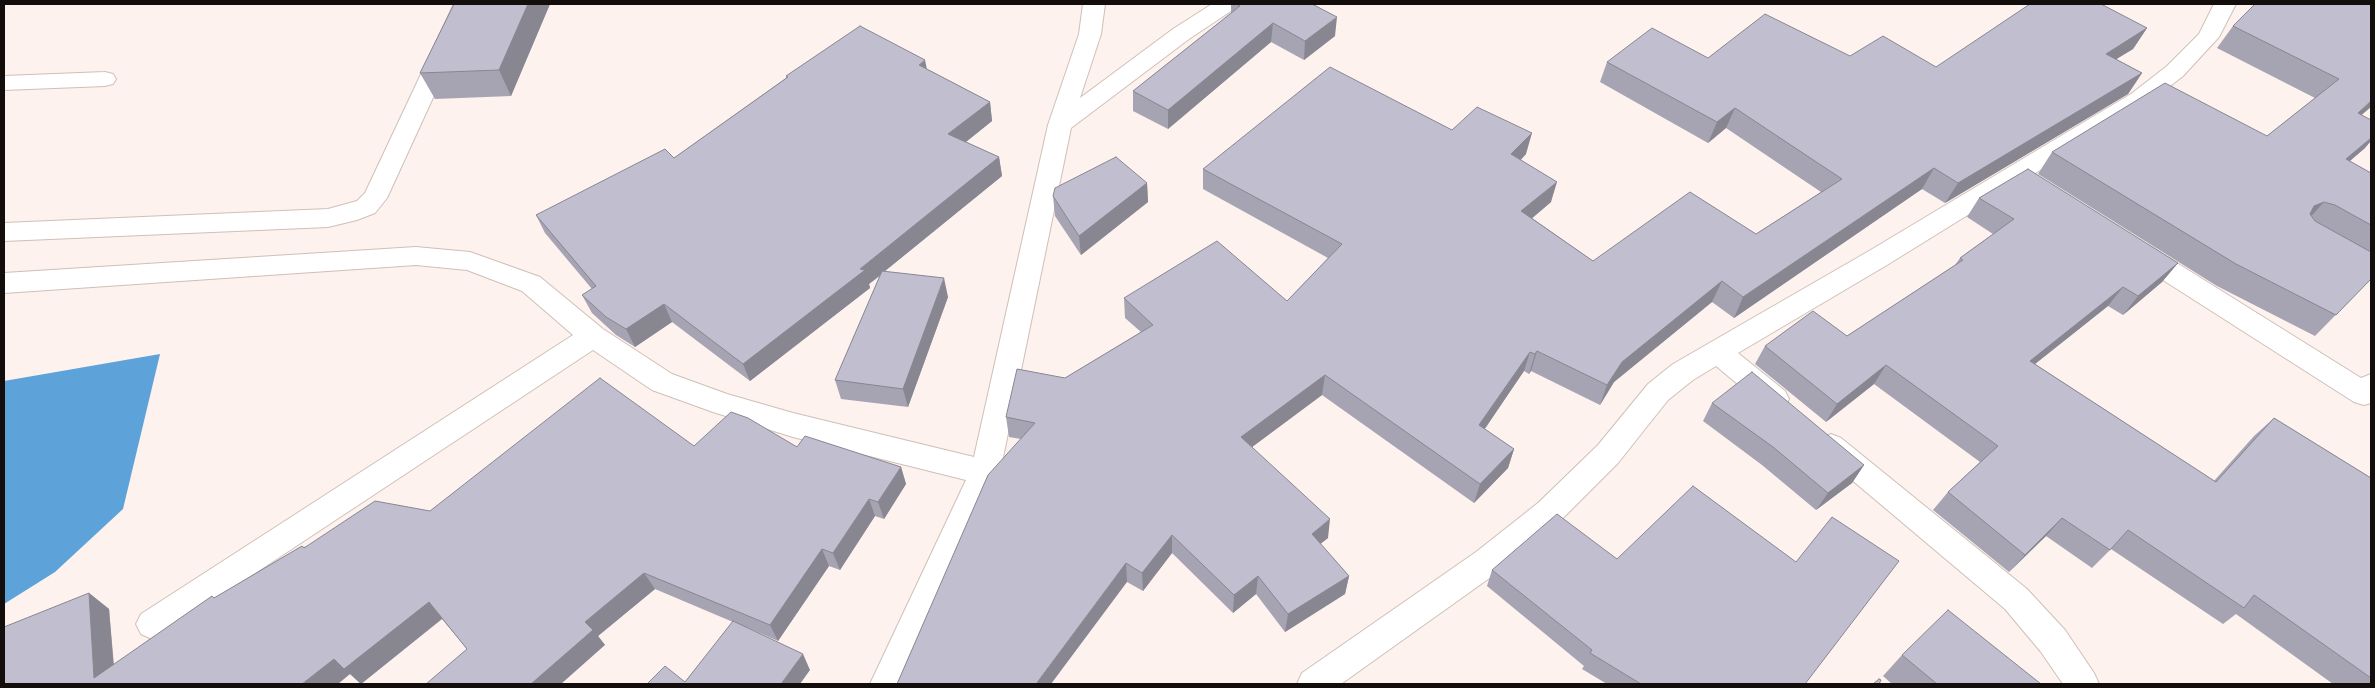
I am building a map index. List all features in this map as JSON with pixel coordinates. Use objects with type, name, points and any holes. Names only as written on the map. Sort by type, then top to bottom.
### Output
[{"type":"street","points":[[4,232],[328,218],[348,214],[366,207],[376,198],[465,4]]},
{"type":"street","points":[[887,684],[985,472],[1060,125],[1090,34],[1094,4]]},
{"type":"street","points":[[1060,125],[1181,34],[1226,4]]},
{"type":"street","points":[[1314,684],[1487,562],[1542,518],[1608,454],[1658,392],[1683,372],[1878,258],[2139,99],[2175,71],[2208,36],[2225,4]]},
{"type":"street","points":[[4,83],[106,79]]},
{"type":"street","points":[[2015,174],[2040,190]]},
{"type":"street","points":[[2114,237],[2364,394],[2371,385]]},
{"type":"street","points":[[4,283],[416,256],[470,261],[531,284],[593,336],[662,382],[723,404],[793,425],[985,472]]},
{"type":"street","points":[[152,624],[593,336]]},
{"type":"street","points":[[1718,352],[2016,599],[2053,641],[2082,684]]},
{"type":"water","points":[[160,354],[123,509],[55,572],[4,604],[4,381]]},
{"type":"building","points":[[454,4],[528,4],[499,70],[420,73]]},
{"type":"building","points":[[1236,4],[1312,4],[1337,17],[1305,41],[1273,23],[1168,110],[1133,91],[1240,6]]},
{"type":"building","points":[[2030,4],[2101,4],[2147,28],[2106,54],[2142,73],[1958,183],[1934,168],[1743,297],[1722,281],[1622,362],[1607,385],[1537,351],[1535,354],[1530,352],[1479,425],[1514,449],[1480,484],[1325,375],[1241,437],[1330,519],[1312,534],[1349,576],[1288,614],[1258,576],[1234,595],[1172,535],[1142,573],[1126,563],[1036,684],[897,684],[988,475],[1035,423],[1006,417],[1017,369],[1065,378],[1153,325],[1124,298],[1217,241],[1287,301],[1342,244],[1203,169],[1330,67],[1452,130],[1477,107],[1532,133],[1511,154],[1557,182],[1521,211],[1593,261],[1690,192],[1756,234],[1842,179],[1735,108],[1717,122],[1607,62],[1652,28],[1708,58],[1765,14],[1850,56],[1883,36],[1936,67]]},
{"type":"building","points":[[2255,4],[2371,4],[2371,101],[2358,113],[2371,120],[2371,138],[2346,159],[2371,173],[2371,225],[2335,205],[2324,202],[2314,206],[2310,214],[2315,221],[2371,252],[2371,279],[2336,315],[2236,264],[2052,152],[2165,83],[2267,136],[2339,79],[2233,26]]},
{"type":"building","points":[[860,26],[925,60],[919,65],[990,102],[948,134],[999,157],[860,269],[865,270],[743,364],[664,304],[626,329],[606,317],[582,295],[596,286],[536,215],[665,149],[674,158],[788,77],[786,76]]},
{"type":"building","points":[[1116,157],[1147,183],[1079,236],[1053,196],[1055,188]]},
{"type":"building","points":[[2028,169],[2178,263],[2138,296],[2123,287],[2030,361],[2216,482],[2274,418],[2371,478],[2371,678],[2254,595],[2244,608],[2128,530],[2110,550],[2062,518],[2025,555],[1948,492],[1998,446],[1886,365],[1837,404],[1765,346],[1813,311],[1847,336],[1963,260],[1960,258],[2014,219],[1979,198]]},
{"type":"building","points":[[882,271],[944,278],[903,389],[835,380]]},
{"type":"building","points":[[1752,372],[1864,465],[1828,493],[1773,447],[1712,403]]},
{"type":"building","points":[[600,378],[694,446],[731,412],[748,418],[797,447],[805,436],[901,467],[878,502],[869,499],[833,553],[822,549],[770,625],[644,573],[585,622],[593,630],[531,684],[426,684],[467,649],[429,602],[344,669],[334,659],[302,684],[4,684],[4,627],[89,593],[94,678],[212,596],[214,598],[302,546],[304,548],[375,501],[430,511]]},
{"type":"building","points":[[1693,486],[1796,562],[1832,517],[1899,561],[1805,684],[1641,684],[1590,653],[1592,650],[1492,570],[1557,514],[1617,559]]},
{"type":"building","points":[[1948,610],[2041,684],[1937,684],[1902,655]]},
{"type":"building","points":[[733,621],[803,654],[781,684],[647,684],[665,666],[685,682]]},
{"type":"building","points":[[1879,679],[1881,680],[1879,684],[1873,684]]}]
